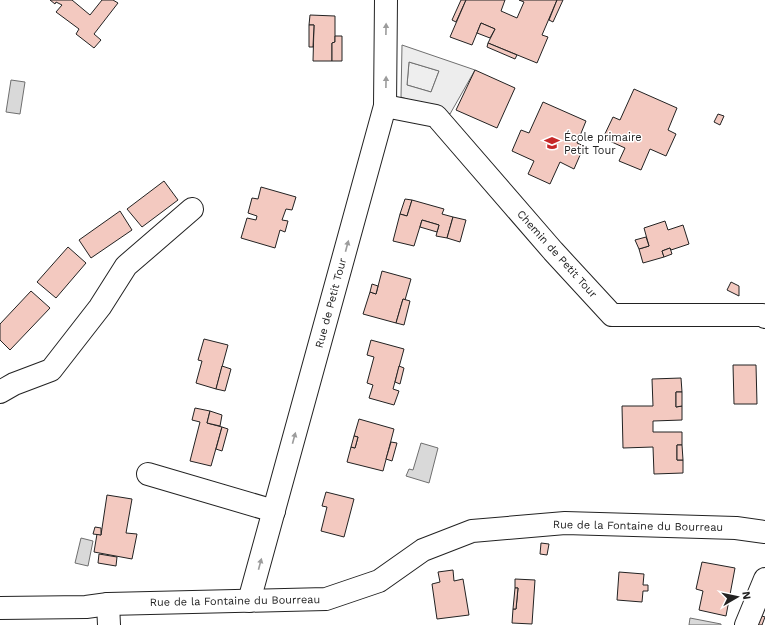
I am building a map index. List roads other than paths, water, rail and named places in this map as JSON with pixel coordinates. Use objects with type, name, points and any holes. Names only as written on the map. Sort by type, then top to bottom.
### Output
[{"type":"street","name":"Rue de Petit Tour","points":[[249,601],[385,106],[386,0]]},
{"type":"street","name":"Chemin de Petit Tour","points":[[385,106],[436,116],[553,251],[612,315],[763,315],[765,317]]},
{"type":"street","points":[[0,392],[14,384],[51,370],[100,307],[126,266],[192,209]]},
{"type":"street","points":[[148,474],[274,511]]},
{"type":"street","name":"Rue de la Fontaine du Bourreau","points":[[0,608],[86,607],[108,614],[249,601],[326,599],[379,581],[423,550],[472,531],[564,523],[736,528],[765,532]]},
{"type":"street","points":[[746,625],[765,579]]},
{"type":"place","name":"École primaire Petit Tour","points":[[552,143]]}]
